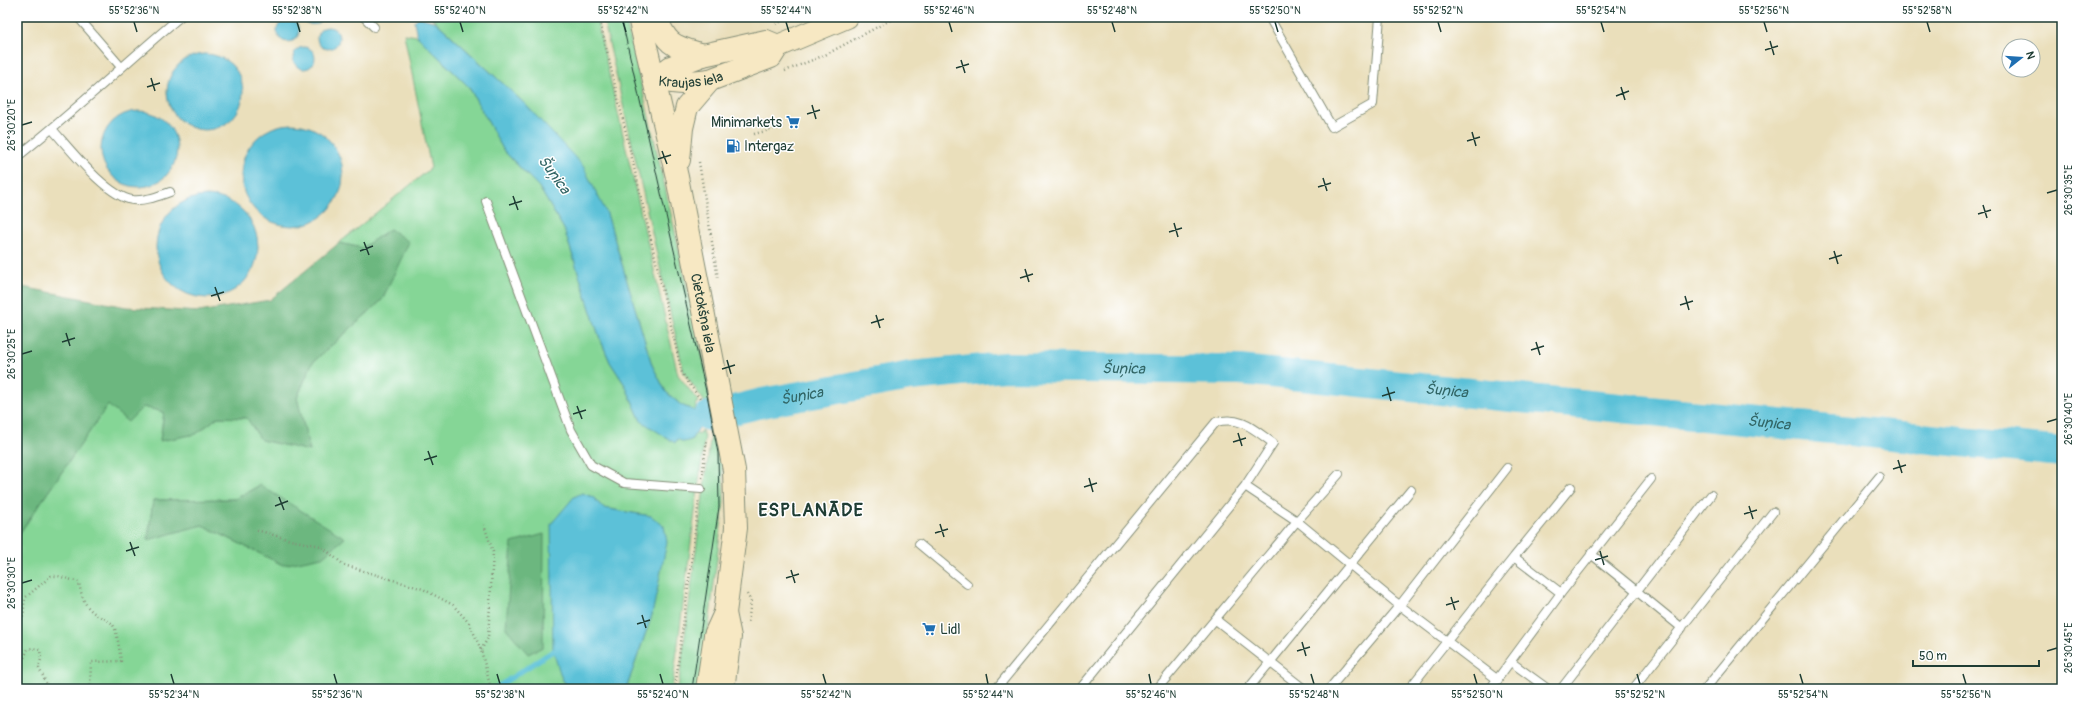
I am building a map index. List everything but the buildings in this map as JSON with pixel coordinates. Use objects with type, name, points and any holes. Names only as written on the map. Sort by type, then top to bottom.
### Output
[{"type":"street","name":"Cietokšņa iela","points":[[639,17],[677,177],[717,432],[734,470],[736,528],[724,613],[715,635],[707,689]]},
{"type":"street","points":[[656,17],[661,30],[670,42],[680,49],[703,55]]},
{"type":"street","name":"Kraujas iela","points":[[654,80],[682,84],[710,80],[771,58],[778,46],[847,17]]},
{"type":"street","name":"Kraujas iela","points":[[654,80],[671,67],[703,55],[766,41],[778,46]]},
{"type":"street","points":[[677,177],[682,128],[687,107],[710,80]]},
{"type":"street","name":"Cietokšņa iela","points":[[723,689],[730,637],[724,613]]},
{"type":"lane","points":[[78,17],[121,67]]},
{"type":"lane","points":[[17,157],[52,129],[121,67],[180,17]]},
{"type":"lane","points":[[364,17],[374,27]]},
{"type":"lane","points":[[1269,17],[1332,127],[1373,104],[1380,17]]},
{"type":"lane","points":[[52,129],[108,189],[132,200],[151,198],[170,192]]},
{"type":"lane","points":[[486,201],[571,430],[591,465],[624,483],[701,489]]},
{"type":"lane","points":[[996,689],[1216,422],[1228,419],[1240,420],[1273,444],[1245,486],[1080,689]]},
{"type":"lane","points":[[1329,689],[1400,605],[1507,468]]},
{"type":"lane","points":[[1158,689],[1296,521],[1339,474]]},
{"type":"lane","points":[[1705,689],[1879,477]]},
{"type":"lane","points":[[1490,689],[1561,593],[1651,479]]},
{"type":"lane","points":[[1245,486],[1296,521],[1400,605],[1498,680]]},
{"type":"lane","points":[[1409,689],[1571,487]]},
{"type":"lane","points":[[1248,689],[1411,490]]},
{"type":"lane","points":[[1561,689],[1710,495]]},
{"type":"lane","points":[[1632,689],[1773,512]]},
{"type":"lane","points":[[919,544],[967,584]]},
{"type":"lane","points":[[1591,554],[1682,628]]},
{"type":"lane","points":[[1514,557],[1561,593]]},
{"type":"lane","points":[[1216,620],[1304,689]]},
{"type":"lane","points":[[1511,662],[1548,689]]},
{"type":"path","points":[[599,17],[682,373],[711,399]]},
{"type":"path","points":[[784,72],[825,55],[896,17]]},
{"type":"path","points":[[754,134],[782,127]]},
{"type":"path","points":[[697,154],[719,282]]},
{"type":"path","points":[[675,689],[701,489],[717,432]]},
{"type":"path","points":[[481,650],[488,638],[493,552],[484,525]]},
{"type":"path","points":[[257,530],[290,540],[321,546],[344,565],[423,589],[453,605],[470,624],[481,650],[490,688]]},
{"type":"path","points":[[17,621],[21,620],[24,615],[24,601],[26,597],[51,576],[58,576],[80,582],[83,600],[89,608],[99,616],[108,620],[115,627],[121,661],[91,662],[90,689]]},
{"type":"path","points":[[17,661],[24,658],[28,650],[33,648],[40,650],[41,659],[39,668],[49,689]]},
{"type":"green space","points":[[431,17],[596,17],[678,375],[699,402],[696,403],[695,411],[681,405],[666,392],[652,365],[607,214],[525,104]]},
{"type":"green space","points":[[603,17],[625,17],[669,203],[718,431],[724,502],[701,689],[678,689],[711,434],[704,401],[684,373]]},
{"type":"green space","points":[[404,34],[417,36],[469,87],[504,151],[539,187],[564,229],[599,336],[610,362],[625,385],[641,421],[677,439],[691,440],[696,433],[699,435],[702,430],[703,435],[705,435],[672,689],[626,689],[652,615],[651,516],[603,508],[593,497],[562,679],[570,689],[17,689],[17,537],[108,405],[143,407],[164,412],[160,440],[196,434],[218,417],[247,418],[261,440],[310,451],[297,398],[312,363],[382,300],[390,229],[362,248],[339,243],[431,168]],"holes":[[[260,485],[283,565],[202,525],[148,539],[153,500],[235,499]]]},
{"type":"green space","points":[[390,229],[409,242],[382,300],[312,363],[297,398],[310,451],[261,440],[247,418],[218,417],[196,434],[160,441],[164,412],[143,407],[128,422],[108,405],[17,537],[17,286],[126,307],[199,312],[270,300],[339,243],[362,248]]},
{"type":"green space","points":[[260,485],[345,538],[322,557],[283,565],[202,525],[148,540],[153,500],[235,499]]},
{"type":"green space","points":[[544,534],[543,647],[528,654],[506,628],[512,543]]},
{"type":"water","points":[[302,17],[323,17],[318,24],[313,25],[305,22]]},
{"type":"water","points":[[419,17],[436,22],[525,104],[583,166],[607,214],[652,365],[666,392],[681,405],[695,411],[747,399],[751,415],[699,428],[691,440],[684,442],[677,439],[675,443],[641,421],[625,385],[610,362],[599,336],[564,229],[539,187],[504,151],[469,87],[417,36],[414,21]]},
{"type":"water","points":[[288,20],[296,23],[299,31],[296,39],[288,42],[280,39],[277,31],[280,23]]},
{"type":"water","points":[[328,27],[336,30],[339,38],[336,46],[328,49],[320,46],[317,38],[320,30]]},
{"type":"water","points":[[304,47],[312,50],[315,58],[312,66],[304,69],[296,66],[293,58],[296,50]]},
{"type":"water","points":[[205,54],[220,57],[232,65],[240,77],[243,92],[240,107],[232,119],[220,127],[205,130],[190,127],[178,119],[170,107],[167,92],[170,77],[178,65],[190,57]]},
{"type":"water","points":[[139,111],[154,114],[166,122],[174,134],[177,149],[174,164],[166,176],[154,184],[139,187],[124,184],[112,176],[104,164],[101,149],[104,134],[112,122],[124,114]]},
{"type":"water","points":[[292,124],[312,128],[328,139],[339,155],[343,175],[339,195],[328,211],[312,222],[292,226],[272,222],[256,211],[245,195],[241,175],[245,155],[256,139],[272,128]]},
{"type":"water","points":[[207,196],[227,200],[243,211],[254,227],[258,247],[254,267],[243,283],[227,294],[207,298],[187,294],[171,283],[160,267],[156,247],[160,227],[171,211],[187,200]]},
{"type":"water","points":[[582,493],[593,497],[603,508],[651,516],[664,526],[667,542],[652,615],[626,689],[570,689],[562,679],[553,651],[551,524],[574,497]]},
{"type":"pier","points":[[740,398],[744,419],[702,430],[697,408]]},
{"type":"waterway","name":"Šuņica","points":[[709,416],[762,403],[910,376],[1005,367],[1240,370],[2062,452]]},
{"type":"waterway","points":[[494,689],[553,651]]},
{"type":"tram line","points":[[621,17],[708,400],[718,453],[719,507],[692,689]]},
{"type":"place","name":"Minimarkets","points":[[793,122]]},
{"type":"place","name":"Intergaz","points":[[733,146]]},
{"type":"place","name":"Lidl","points":[[929,629]]},
{"type":"district","name":"ESPLANĀDE","points":[[811,510]]}]
